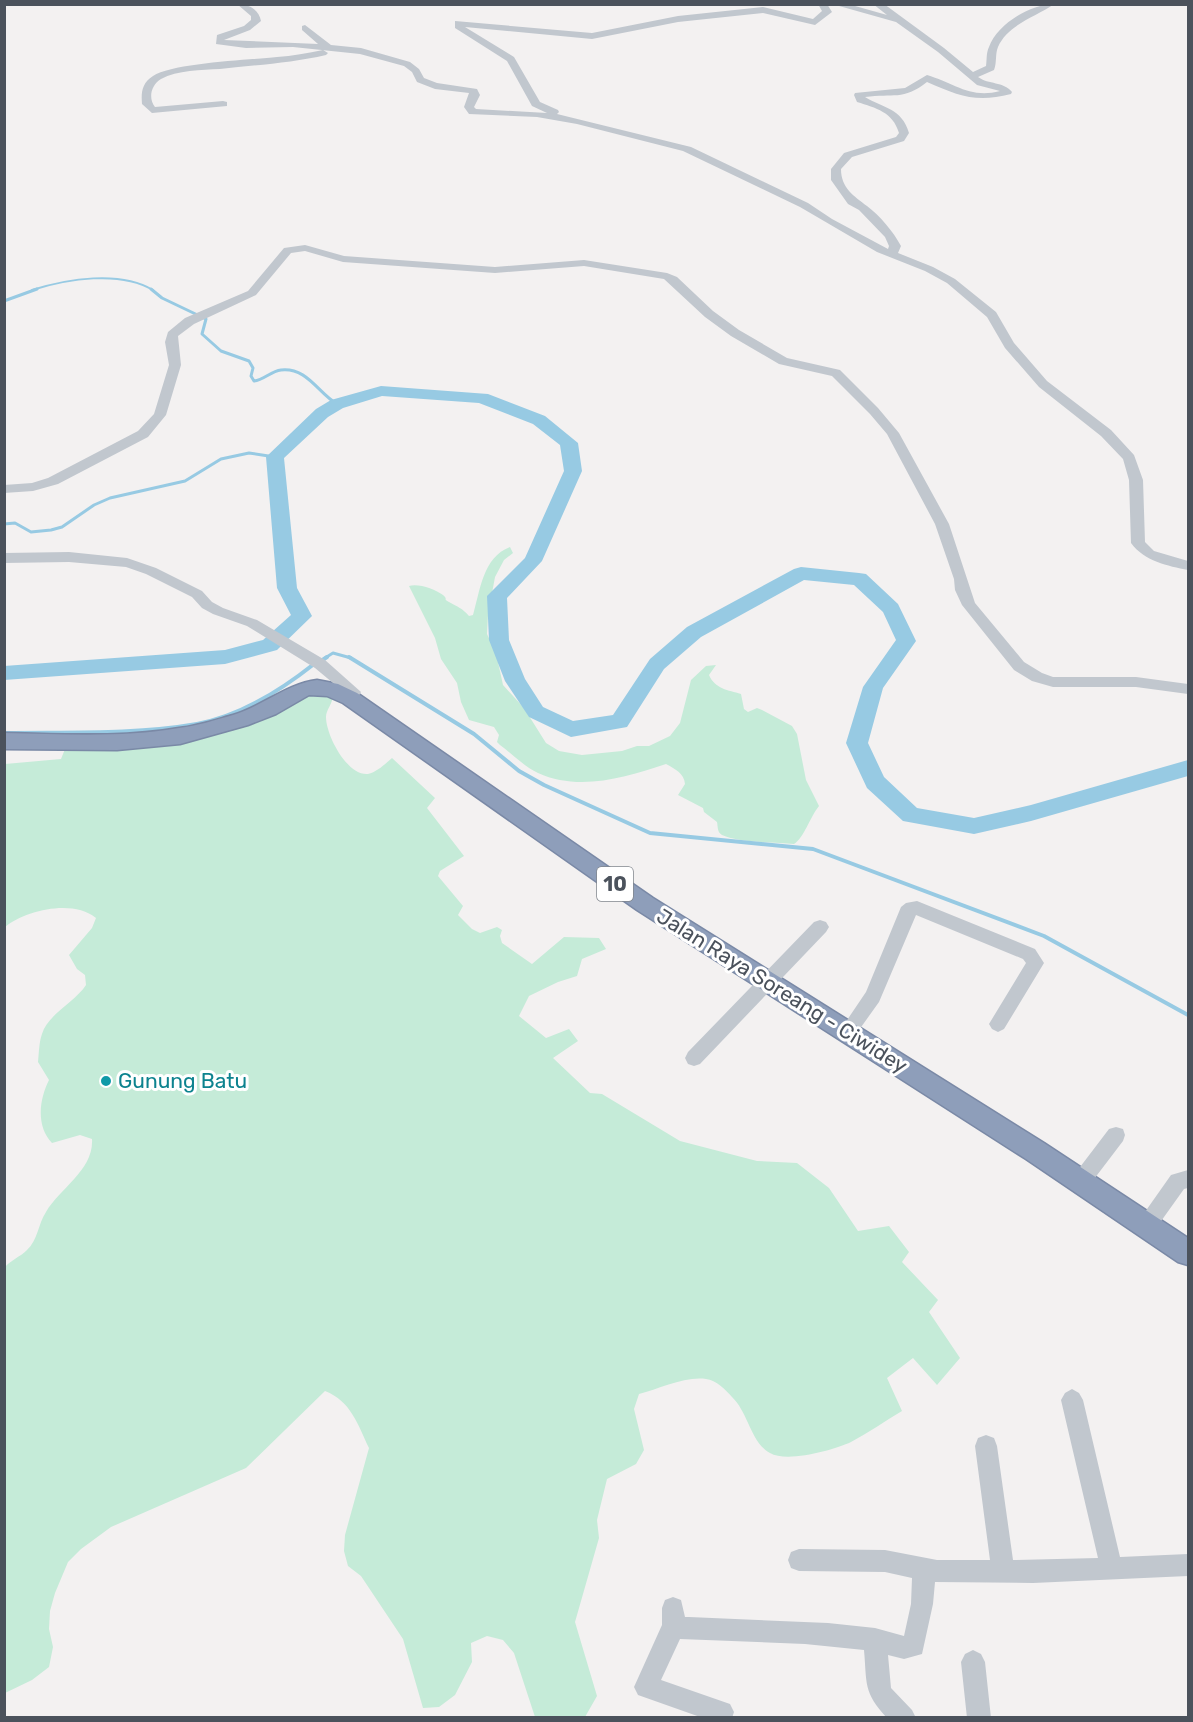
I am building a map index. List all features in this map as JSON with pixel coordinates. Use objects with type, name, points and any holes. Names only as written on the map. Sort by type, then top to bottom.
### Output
[{"type":"highway","name":"Jalan Raya Soreang - Ciwidey","points":[[4,741],[117,742],[162,738],[214,728],[241,720],[269,709],[304,689],[318,687],[331,689],[350,698],[645,904],[1081,1181],[1188,1253]]},
{"type":"street","points":[[241,4],[255,15],[256,21],[247,28],[220,37],[219,42],[246,45],[293,44],[345,49],[407,64],[416,71],[420,80],[435,86],[473,91],[475,95],[469,107],[473,112],[524,113],[578,121],[674,144],[804,205],[881,250],[938,273],[981,303],[996,320],[1009,345],[1043,384],[1106,433],[1129,459],[1136,480],[1138,543],[1149,554],[1188,566]]},
{"type":"street","points":[[578,121],[537,105],[514,62],[458,26],[458,23],[592,36],[678,19],[763,10],[815,22],[827,12],[822,4]]},
{"type":"street","points":[[836,4],[902,22]]},
{"type":"street","points":[[877,4],[982,84],[1003,88],[1007,92],[992,96],[971,96],[956,92],[934,79],[927,78],[910,90],[859,95],[861,100],[888,108],[898,120],[904,133],[900,139],[846,157],[836,168],[837,180],[852,202],[864,208],[890,236],[895,246],[892,253]]},
{"type":"street","points":[[971,76],[991,68],[994,45],[1021,19],[1050,4]]},
{"type":"street","points":[[305,28],[328,47]]},
{"type":"street","points":[[224,104],[152,110],[147,104],[146,92],[157,77],[197,68],[280,60],[345,49]]},
{"type":"street","points":[[4,489],[33,487],[60,479],[149,429],[160,415],[175,365],[176,356],[170,339],[177,330],[201,316],[252,293],[263,283],[285,251],[298,248],[343,259],[495,270],[584,263],[670,278],[709,314],[769,354],[799,365],[836,373],[893,433],[942,524],[961,579],[962,590],[969,605],[1019,666],[1037,677],[1053,682],[1137,682],[1188,689]]},
{"type":"street","points":[[4,558],[69,556],[127,563],[151,571],[197,594],[207,605],[218,611],[252,623],[320,664],[353,692],[350,698]]},
{"type":"street","points":[[848,1032],[873,997],[889,964],[908,912],[912,908],[989,936],[1034,958],[1035,963],[998,1024]]},
{"type":"street","points":[[694,1058],[734,1020],[820,927]]},
{"type":"street","points":[[1081,1181],[1116,1135]]},
{"type":"street","points":[[1147,1225],[1178,1181],[1188,1179]]},
{"type":"street","points":[[1072,1400],[1112,1569]]},
{"type":"street","points":[[986,1446],[1004,1572]]},
{"type":"street","points":[[799,1560],[885,1561],[924,1570],[1004,1572],[1188,1565]]},
{"type":"street","points":[[722,1712],[646,1687],[673,1617],[689,1629],[825,1635],[875,1640],[905,1649],[914,1646],[922,1604],[924,1570]]},
{"type":"street","points":[[875,1640],[880,1693],[904,1718]]},
{"type":"street","points":[[972,1662],[979,1718]]},
{"type":"green space","points":[[510,547],[513,553],[504,560],[495,577],[487,634],[496,653],[503,685],[524,708],[546,743],[559,751],[582,755],[649,746],[670,736],[680,723],[691,680],[706,666],[716,665],[709,675],[712,680],[722,688],[741,694],[744,709],[748,712],[757,708],[762,710],[792,726],[797,734],[806,780],[819,806],[798,841],[794,844],[758,842],[738,840],[722,835],[718,831],[717,822],[704,812],[703,808],[678,795],[685,784],[683,777],[666,764],[619,778],[586,782],[554,779],[523,764],[500,745],[497,742],[499,735],[494,727],[469,720],[461,702],[457,683],[441,659],[435,638],[409,586],[422,586],[436,591],[469,616],[473,615],[488,567],[494,558]]},
{"type":"green space","points":[[300,695],[333,695],[326,714],[327,725],[345,762],[360,773],[368,774],[378,770],[392,758],[435,798],[427,808],[464,856],[440,871],[438,876],[463,906],[458,915],[472,929],[480,933],[497,927],[502,930],[500,936],[502,943],[532,964],[564,937],[599,938],[606,949],[582,959],[577,976],[529,996],[519,1016],[546,1038],[569,1029],[578,1041],[553,1058],[590,1093],[602,1094],[680,1141],[757,1161],[797,1163],[829,1188],[858,1231],[889,1226],[909,1252],[902,1262],[938,1300],[929,1312],[960,1358],[937,1385],[913,1358],[887,1378],[902,1411],[851,1442],[822,1452],[799,1456],[778,1456],[764,1448],[758,1442],[737,1403],[724,1388],[710,1380],[681,1381],[639,1394],[634,1409],[644,1450],[636,1464],[607,1479],[597,1520],[599,1538],[575,1622],[597,1696],[585,1717],[535,1717],[514,1653],[503,1640],[487,1636],[471,1643],[472,1662],[455,1695],[439,1707],[423,1708],[403,1639],[361,1576],[348,1566],[344,1551],[345,1535],[369,1448],[347,1407],[334,1395],[325,1391],[246,1468],[111,1527],[81,1549],[68,1562],[50,1611],[49,1629],[53,1647],[49,1667],[32,1680],[5,1693],[5,1267],[31,1246],[46,1212],[82,1169],[91,1150],[92,1139],[80,1135],[52,1143],[47,1136],[41,1121],[41,1104],[49,1080],[38,1062],[40,1040],[45,1027],[86,985],[85,975],[77,969],[69,955],[92,928],[96,918],[75,909],[50,909],[25,916],[5,927],[5,764],[61,759],[65,749],[174,740]]},
{"type":"waterway","points":[[32,290],[93,278],[125,280],[151,289]]},
{"type":"waterway","points":[[4,301],[37,289]]},
{"type":"waterway","points":[[151,289],[162,298],[206,319],[202,334],[221,351],[249,361],[253,368],[251,376],[254,381],[281,370],[298,372],[337,404]]},
{"type":"waterway","points":[[4,673],[225,657],[270,645],[302,616],[287,588],[275,457],[322,413],[337,404],[381,391],[482,398],[539,420],[569,443],[573,471],[533,561],[497,596],[499,640],[515,681],[536,712],[571,729],[620,722],[657,664],[694,632],[801,573],[859,579],[891,609],[906,641],[873,687],[857,743],[875,782],[911,815],[974,826],[1031,813],[1188,768]]},
{"type":"waterway","points":[[4,524],[15,523],[31,532],[51,530],[62,527],[94,505],[110,498],[185,481],[221,459],[249,453],[275,457]]},
{"type":"waterway","points":[[325,658],[333,653],[350,658]]},
{"type":"waterway","points":[[321,661],[327,657]]},
{"type":"waterway","points":[[350,658],[474,734],[519,771],[544,785],[650,833],[813,849],[1044,936],[1188,1015]]},
{"type":"waterway","points":[[5,733],[125,731],[197,724],[244,709],[287,684],[314,664]]},
{"type":"place","name":"Gunung Batu","points":[[106,1081]]}]
